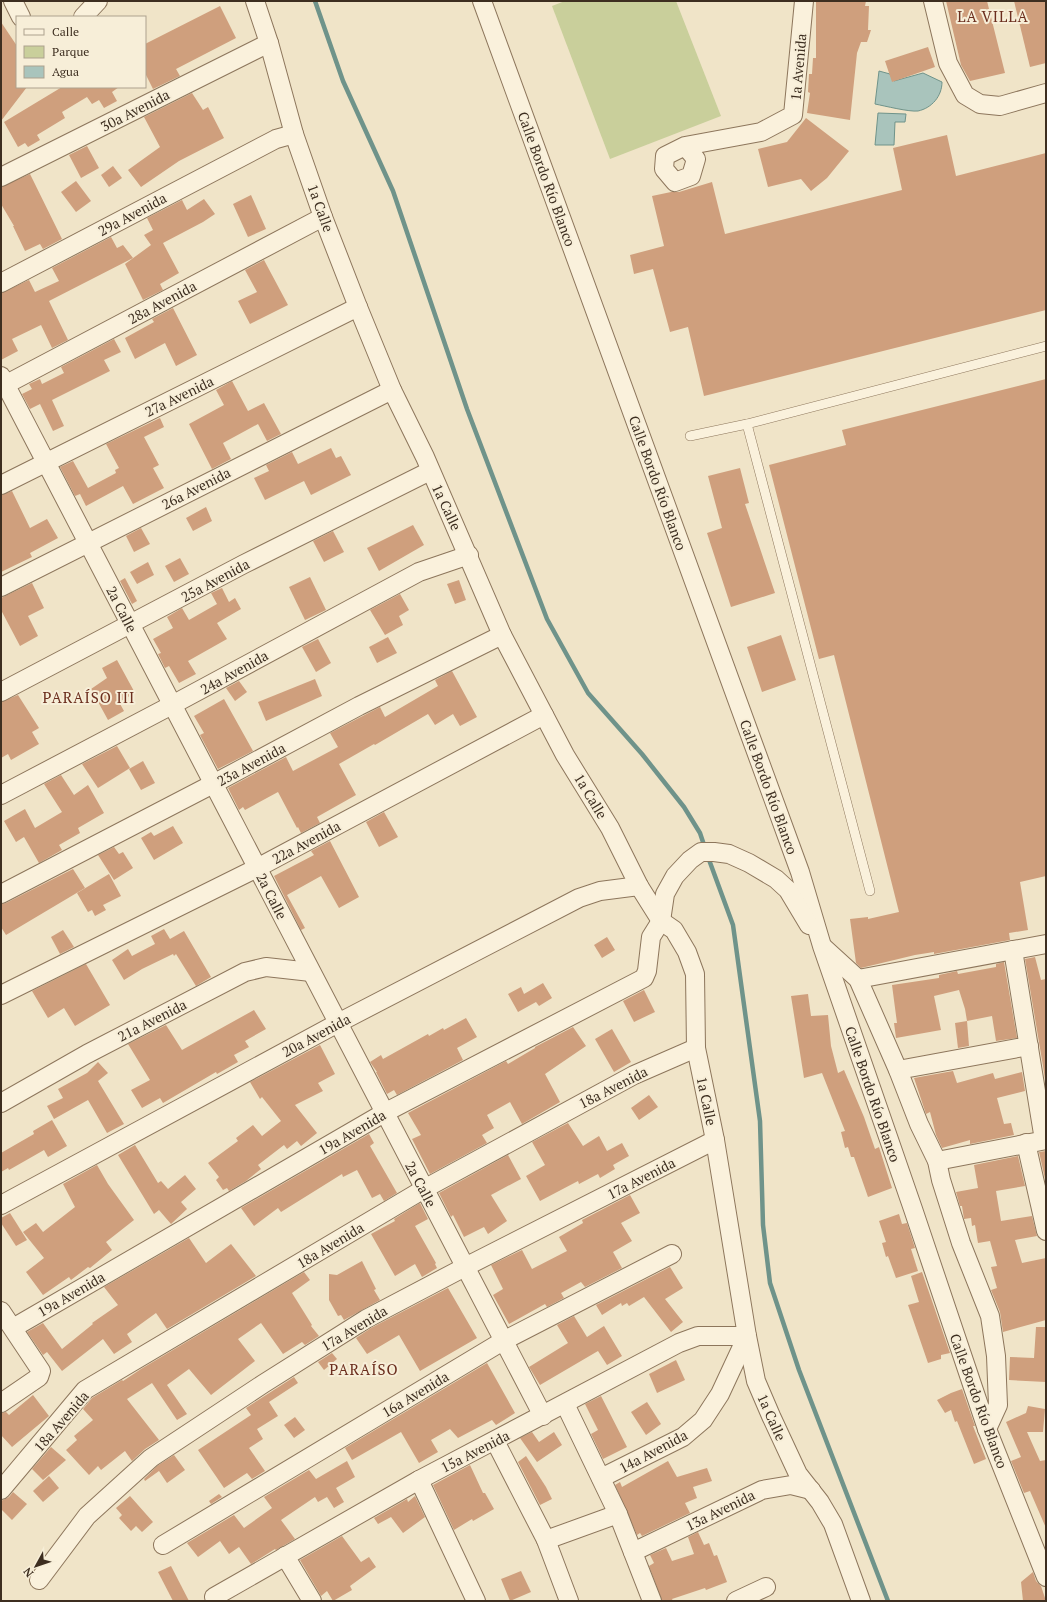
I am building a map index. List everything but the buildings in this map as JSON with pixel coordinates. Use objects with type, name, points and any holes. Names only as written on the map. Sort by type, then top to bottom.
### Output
[{"type":"street","points":[[13,1],[20,16]]},
{"type":"street","points":[[84,16],[98,1]]},
{"type":"street","name":"1a Calle","points":[[255,1],[269,43],[294,134],[358,307],[392,390],[425,457],[469,555],[502,635],[565,755],[610,828],[639,886],[661,921],[674,930],[687,952],[695,974],[696,1048],[715,1140],[756,1381],[798,1474],[811,1490],[833,1524],[861,1601]]},
{"type":"street","name":"Calle Bordo Río Blanco","points":[[482,1],[800,872],[822,946],[987,1429],[1046,1577]]},
{"type":"street","name":"1a Avenida","points":[[685,146],[761,132],[793,115],[804,1]]},
{"type":"street","points":[[933,1],[948,63],[965,95],[980,104],[1000,106],[1046,94]]},
{"type":"street","name":"30a Avenida","points":[[1,177],[269,43]]},
{"type":"street","name":"29a Avenida","points":[[1,283],[276,139],[294,134]]},
{"type":"street","name":"28a Avenida","points":[[2,383],[324,217]]},
{"type":"street","name":"27a Avenida","points":[[1,485],[358,307]]},
{"type":"street","name":"2a Calle","points":[[2,383],[46,463],[542,1416]]},
{"type":"street","name":"26a Avenida","points":[[1,587],[87,542],[392,390]]},
{"type":"street","name":"25a Avenida","points":[[1,692],[244,564],[430,471]]},
{"type":"street","name":"24a Avenida","points":[[1,795],[419,572],[469,555]]},
{"type":"street","name":"23a Avenida","points":[[1,894],[359,706],[502,635]]},
{"type":"street","name":"22a Avenida","points":[[1,995],[257,868],[544,716]]},
{"type":"street","points":[[661,921],[665,894],[675,876],[690,860],[701,852],[729,854],[749,862],[776,879],[788,890],[822,946],[858,979],[898,1070],[919,1124],[937,1161],[941,1180],[961,1243],[990,1316],[996,1356],[998,1405],[987,1429]]},
{"type":"street","name":"20a Avenida","points":[[1,1204],[338,1023],[579,898],[600,891],[639,886]]},
{"type":"street","name":"19a Avenida","points":[[13,1328],[384,1113],[644,978],[647,971],[651,937],[661,921]]},
{"type":"street","points":[[858,979],[1046,944]]},
{"type":"street","points":[[937,1161],[1045,1140],[1013,950]]},
{"type":"street","name":"21a Avenida","points":[[1,1104],[87,1054],[245,972],[266,967],[311,972]]},
{"type":"street","points":[[898,1070],[1028,1046]]},
{"type":"street","name":"18a Avenida","points":[[1,1490],[85,1390],[424,1189],[634,1075],[696,1048]]},
{"type":"street","name":"17a Avenida","points":[[39,1580],[87,1516],[151,1458],[263,1384],[366,1319],[715,1140]]},
{"type":"street","points":[[1026,1143],[1046,1231]]},
{"type":"street","name":"16a Avenida","points":[[163,1545],[503,1341],[672,1254]]},
{"type":"street","points":[[1,1311],[40,1371],[39,1376],[1,1403]]},
{"type":"street","name":"15a Avenida","points":[[214,1598],[419,1480],[679,1344],[698,1336],[748,1336]]},
{"type":"street","name":"14a Avenida","points":[[601,1478],[684,1437],[703,1420],[720,1394],[748,1336]]},
{"type":"street","points":[[565,1404],[618,1514],[652,1601]]},
{"type":"street","points":[[495,1441],[546,1540],[569,1601]]},
{"type":"street","points":[[419,1480],[476,1601]]},
{"type":"street","name":"13a Avenida","points":[[633,1552],[762,1490],[791,1485],[811,1490]]},
{"type":"street","points":[[546,1540],[618,1514]]},
{"type":"street","points":[[285,1556],[312,1601]]},
{"type":"street","points":[[736,1601],[766,1587]]},
{"type":"lane","points":[[690,436],[748,424],[1046,346]]},
{"type":"lane","points":[[748,424],[870,891]]},
{"type":"green space","points":[[565,1],[676,1],[721,116],[610,159],[552,6]]},
{"type":"water","points":[[879,71],[890,74],[894,81],[923,73],[942,82],[942,87],[938,97],[932,104],[918,111],[903,110],[875,104]]},
{"type":"water","points":[[878,113],[906,114],[905,122],[895,122],[894,145],[875,145]]},
{"type":"waterway","points":[[315,1],[343,81],[393,191],[467,409],[547,619],[588,693],[642,754],[684,807],[700,833],[705,848]]},
{"type":"waterway","points":[[708,857],[733,925],[760,1121],[763,1225],[770,1283],[799,1370],[888,1601]]},
{"type":"district","name":"LA VILLA","points":[[993,16]]},
{"type":"district","name":"PARAÍSO III","points":[[89,697]]},
{"type":"district","name":"PARAÍSO","points":[[364,1369]]}]
